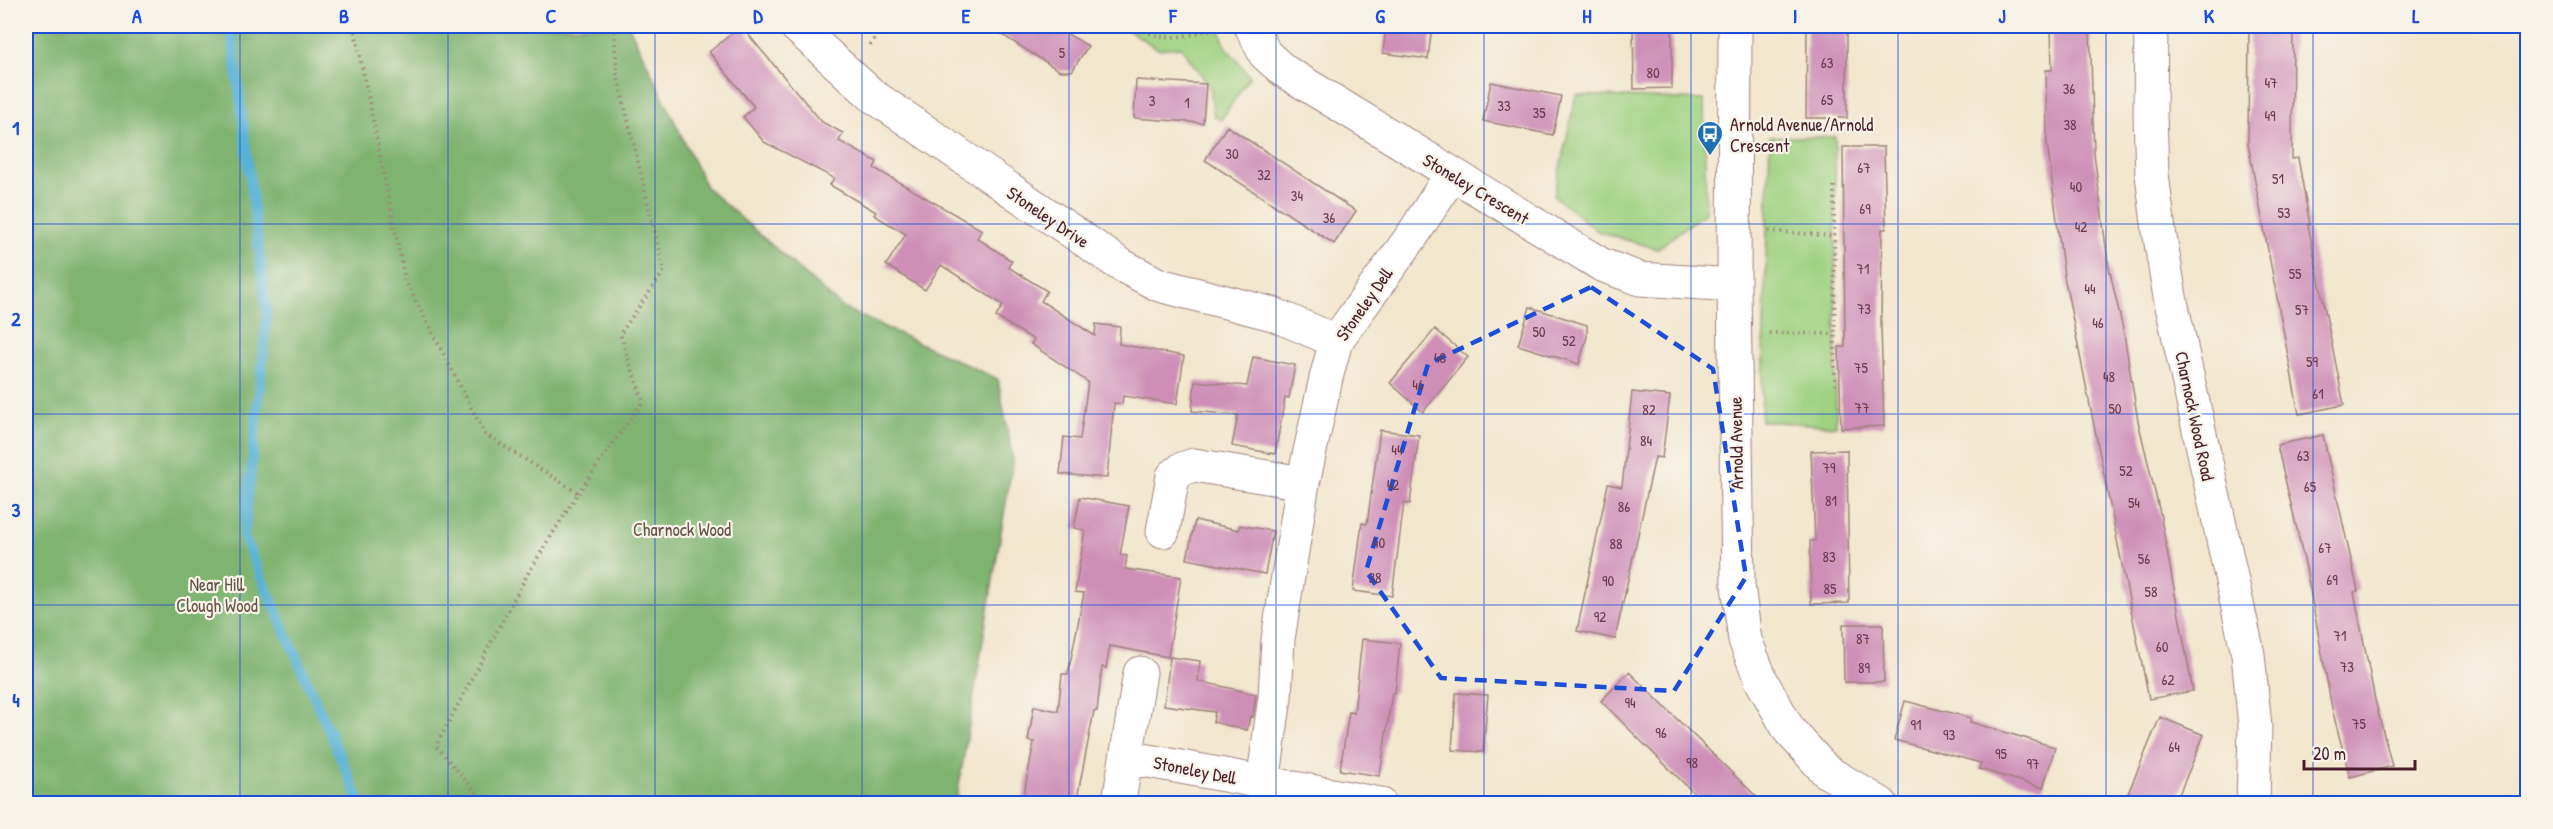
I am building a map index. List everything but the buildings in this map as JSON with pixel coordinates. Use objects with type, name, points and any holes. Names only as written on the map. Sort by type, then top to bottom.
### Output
[{"type":"street","name":"Stoneley Drive","points":[[796,26],[873,96],[1121,265],[1159,285],[1273,314],[1336,341]]},
{"type":"street","name":"Stoneley Crescent","points":[[1251,26],[1265,54],[1284,71],[1451,175],[1602,265],[1640,279],[1734,285]]},
{"type":"street","name":"Arnold Avenue","points":[[1736,26],[1734,285],[1738,585],[1745,640],[1762,682],[1789,730],[1826,771],[1881,804]]},
{"type":"street","name":"Charnock Wood Road","points":[[2151,26],[2150,127],[2159,231],[2170,297],[2248,654],[2255,726],[2253,804]]},
{"type":"street","name":"Stoneley Dell","points":[[1263,783],[1275,697],[1278,639],[1303,483],[1336,341],[1412,236],[1451,175]]},
{"type":"street","points":[[1163,531],[1173,476],[1182,469],[1194,465],[1303,483]]},
{"type":"street","name":"Stoneley Dell","points":[[1119,801],[1140,673]]},
{"type":"street","name":"Stoneley Dell","points":[[1127,757],[1380,804]]},
{"type":"path","points":[[354,26],[405,280],[484,434],[578,493]]},
{"type":"path","points":[[479,804],[482,799],[436,746],[527,576],[578,493],[643,401],[620,334],[664,271],[617,74],[614,26]]},
{"type":"path","points":[[1133,26],[1151,35],[1178,38],[1226,26]]},
{"type":"path","points":[[1834,186],[1835,385]]},
{"type":"path","points":[[1735,228],[1834,236]]},
{"type":"path","points":[[1735,333],[1835,334]]},
{"type":"highlighted area","points":[[1591,287],[1713,369],[1746,577],[1674,691],[1441,678],[1366,571],[1428,364]]},
{"type":"green space","name":"Charnock Wood","points":[[26,26],[629,26],[706,187],[843,308],[998,379],[1013,460],[956,803],[26,803]]},
{"type":"green space","points":[[1122,26],[1219,26],[1225,46],[1250,76],[1221,120],[1214,116],[1210,87],[1181,47],[1158,49]]},
{"type":"green space","points":[[1576,95],[1704,100],[1706,212],[1657,249],[1599,232],[1554,196]]},
{"type":"green space","points":[[1770,137],[1835,137],[1836,426],[1761,421]]},
{"type":"waterway","points":[[231,26],[267,315],[244,538],[361,804]]},
{"type":"place","name":"Arnold Avenue/Arnold Crescent","points":[[1710,157]]},
{"type":"park label","name":"Near Hill Clough Wood","points":[[217,594]]}]
